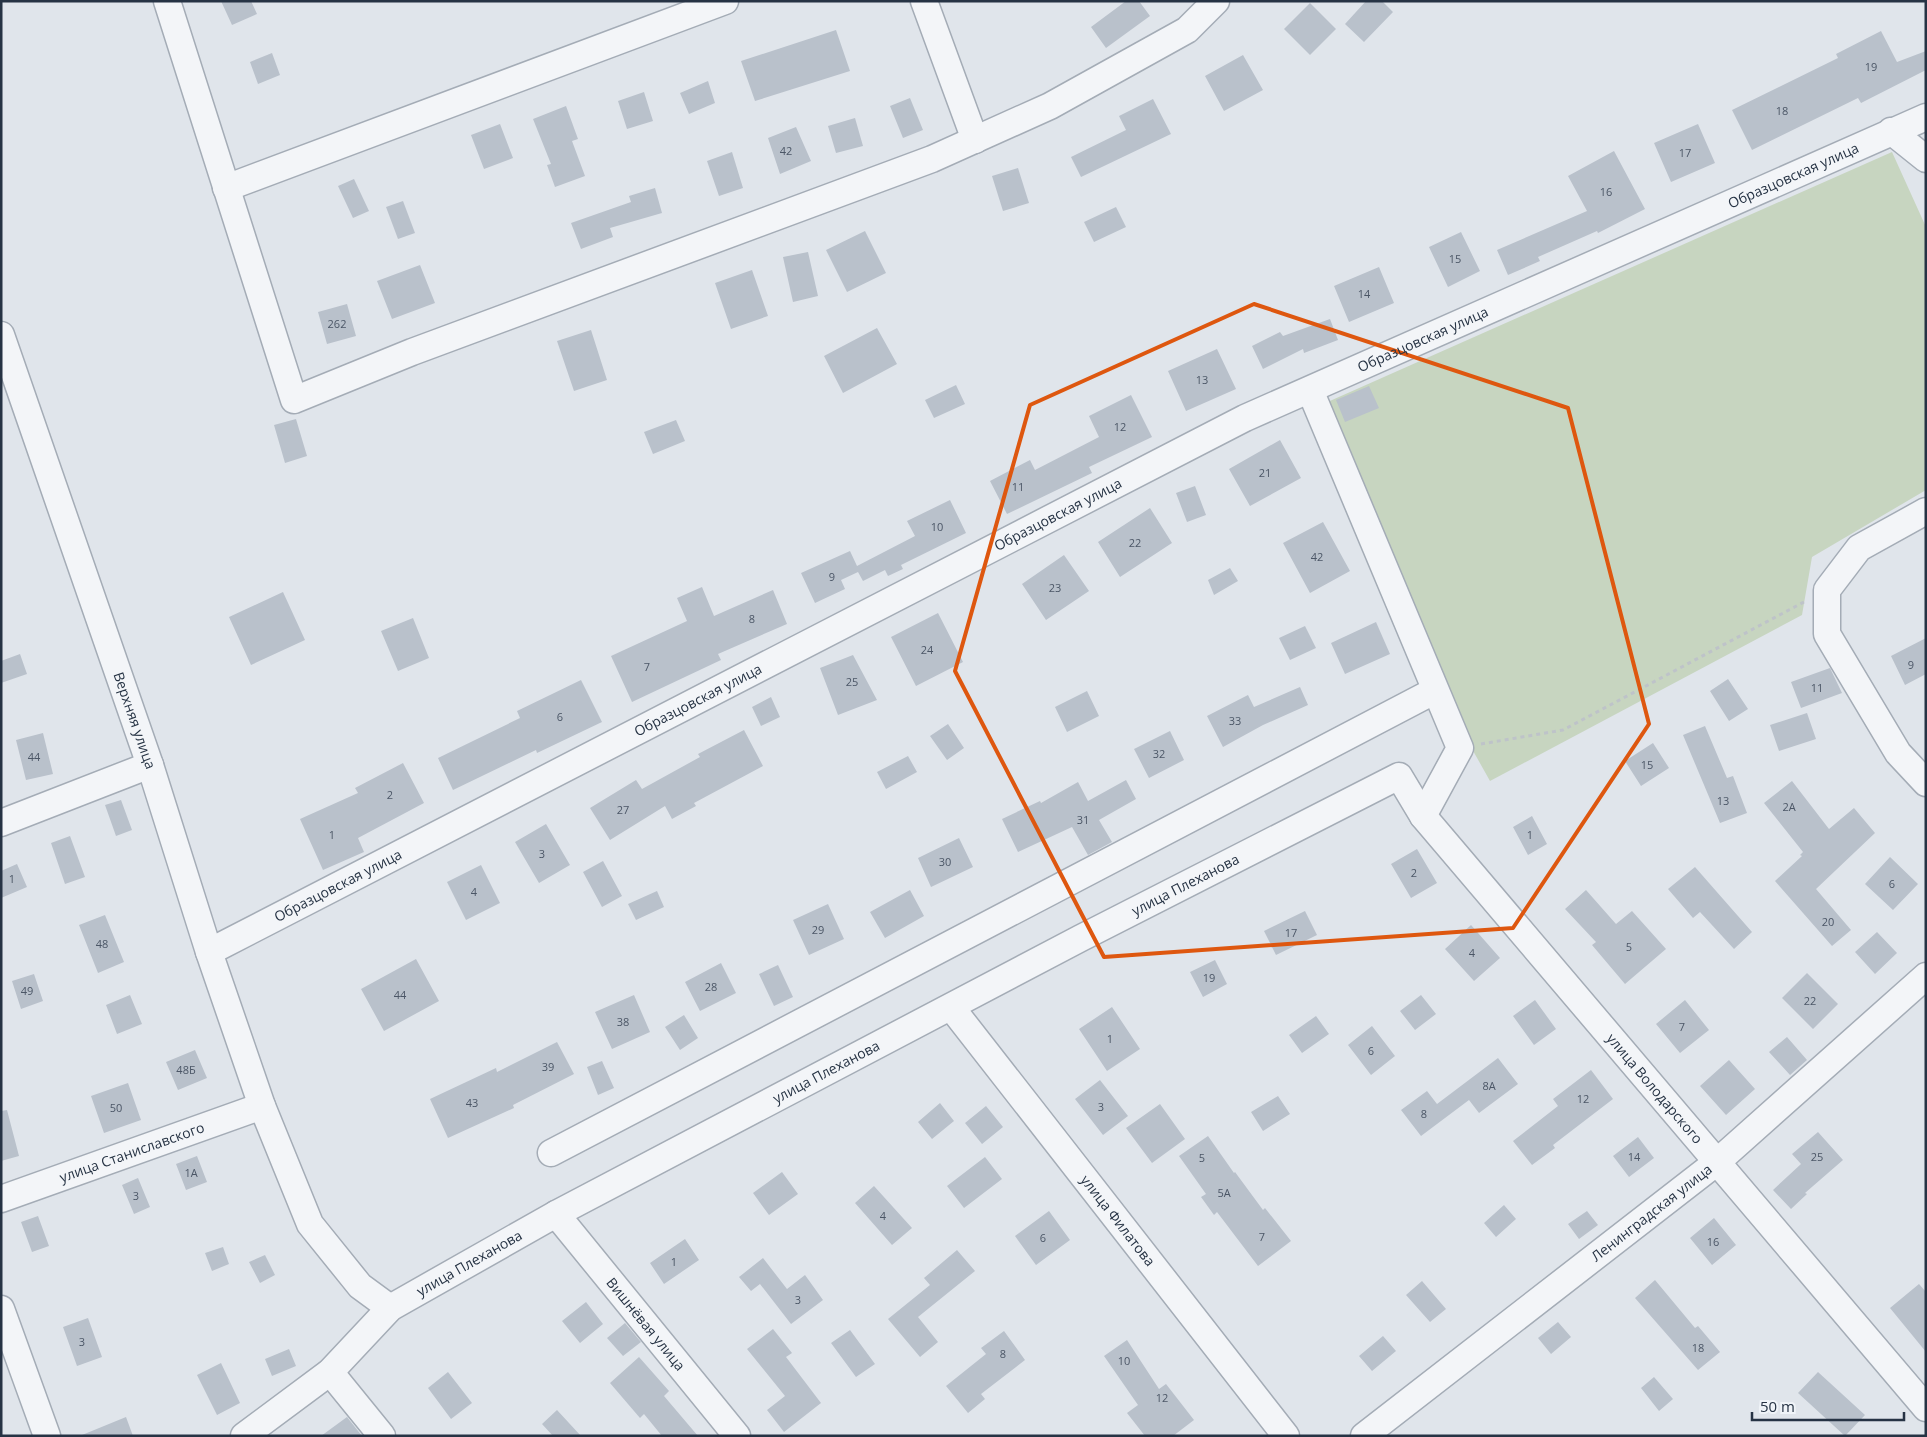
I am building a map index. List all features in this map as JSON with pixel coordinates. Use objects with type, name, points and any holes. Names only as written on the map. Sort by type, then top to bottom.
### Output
[{"type":"street","points":[[167,1],[294,400],[412,352],[932,159],[1050,106],[1187,30],[1216,1]]},
{"type":"street","points":[[226,188],[725,1]]},
{"type":"street","points":[[924,1],[975,140]]},
{"type":"street","name":"Образцовская улица","points":[[209,952],[1245,418],[1926,117]]},
{"type":"street","points":[[1891,131],[1926,158]]},
{"type":"street","name":"Верхняя улица","points":[[1,335],[6,365],[150,765],[209,952],[262,1106],[310,1224],[360,1286],[390,1308]]},
{"type":"street","points":[[1310,390],[1434,691],[1460,748],[1423,816]]},
{"type":"street","points":[[1926,511],[1859,548],[1827,590],[1827,634],[1898,753],[1926,783]]},
{"type":"street","points":[[551,1153],[1434,691]]},
{"type":"street","points":[[1,823],[150,765]]},
{"type":"street","name":"улица Плеханова","points":[[244,1436],[330,1372],[390,1308],[556,1214],[951,1007],[1399,776],[1423,816]]},
{"type":"street","name":"улица Володарского","points":[[1423,816],[1926,1408]]},
{"type":"street","name":"Ленинградская улица","points":[[1364,1436],[1717,1162],[1926,976]]},
{"type":"street","name":"улица Филатова","points":[[951,1007],[1286,1436]]},
{"type":"street","name":"улица Станиславского","points":[[1,1199],[262,1106]]},
{"type":"street","name":"Вишнёвая улица","points":[[556,1214],[737,1436]]},
{"type":"street","points":[[1,1309],[47,1436]]},
{"type":"street","points":[[330,1372],[382,1436]]},
{"type":"path","points":[[1460,748],[1563,730],[1827,590]]},
{"type":"highlighted area","points":[[1254,304],[1568,408],[1649,724],[1513,928],[1104,957],[955,671],[1030,405]]},
{"type":"green space","points":[[1892,152],[1926,227],[1926,490],[1812,557],[1802,615],[1490,781],[1435,683],[1314,408]]},
{"type":"building","points":[[221,1],[251,1],[257,14],[232,25]]},
{"type":"building","points":[[1126,1],[1139,1],[1150,16],[1106,48],[1091,27]]},
{"type":"building","points":[[1366,1],[1382,1],[1393,12],[1364,42],[1345,24]]},
{"type":"building","points":[[1310,3],[1336,29],[1310,55],[1284,29]]},
{"type":"building","points":[[836,30],[850,71],[755,101],[741,61]]},
{"type":"building","points":[[1881,31],[1897,62],[1926,51],[1926,70],[1861,103],[1858,98],[1752,150],[1732,110],[1838,58],[1836,54]]},
{"type":"building","points":[[272,53],[280,75],[258,84],[250,62]]},
{"type":"building","points":[[1243,55],[1263,90],[1224,111],[1205,76]]},
{"type":"building","points":[[708,81],[715,103],[689,114],[680,93]]},
{"type":"building","points":[[644,92],[653,121],[627,129],[618,101]]},
{"type":"building","points":[[910,98],[923,130],[903,138],[890,106]]},
{"type":"building","points":[[1153,99],[1171,134],[1081,177],[1071,157],[1126,130],[1119,116]]},
{"type":"building","points":[[566,106],[578,139],[572,141],[585,176],[555,187],[547,165],[551,164],[533,119]]},
{"type":"building","points":[[855,118],[863,146],[836,153],[828,126]]},
{"type":"building","points":[[500,124],[513,158],[484,169],[471,135]]},
{"type":"building","points":[[1698,124],[1715,163],[1671,182],[1654,143]]},
{"type":"building","points":[[796,127],[811,161],[780,174],[768,138]]},
{"type":"building","points":[[1614,151],[1645,209],[1598,233],[1597,231],[1538,257],[1540,261],[1508,275],[1497,250],[1587,211],[1568,176]]},
{"type":"building","points":[[732,152],[743,188],[719,196],[707,161]]},
{"type":"building","points":[[1018,168],[1029,203],[1003,211],[992,176]]},
{"type":"building","points":[[354,179],[369,211],[353,218],[338,186]]},
{"type":"building","points":[[655,188],[662,213],[610,228],[613,237],[581,249],[571,223],[631,202],[629,196]]},
{"type":"building","points":[[403,201],[415,233],[398,239],[386,207]]},
{"type":"building","points":[[1116,207],[1126,227],[1094,242],[1084,222]]},
{"type":"building","points":[[865,231],[886,273],[847,292],[826,250]]},
{"type":"building","points":[[1461,232],[1480,271],[1448,287],[1429,247]]},
{"type":"building","points":[[808,252],[818,296],[793,302],[783,257]]},
{"type":"building","points":[[420,265],[435,303],[392,319],[377,281]]},
{"type":"building","points":[[1379,267],[1394,303],[1349,322],[1334,286]]},
{"type":"building","points":[[752,270],[768,316],[731,329],[715,283]]},
{"type":"building","points":[[347,304],[356,336],[327,344],[318,312]]},
{"type":"building","points":[[1330,319],[1338,340],[1304,353],[1303,349],[1263,369],[1252,346],[1280,332],[1283,336]]},
{"type":"building","points":[[877,328],[897,364],[843,393],[824,356]]},
{"type":"building","points":[[591,330],[607,380],[574,391],[557,341]]},
{"type":"building","points":[[1217,349],[1236,389],[1186,411],[1168,371]]},
{"type":"building","points":[[956,385],[965,404],[934,418],[925,400]]},
{"type":"building","points":[[1369,386],[1379,408],[1345,422],[1336,400]]},
{"type":"building","points":[[1131,395],[1152,437],[1089,467],[1092,473],[1007,514],[990,481],[1030,460],[1035,470],[1099,437],[1089,416]]},
{"type":"building","points":[[296,419],[307,456],[285,463],[274,425]]},
{"type":"building","points":[[676,420],[685,441],[653,454],[644,432]]},
{"type":"building","points":[[1280,440],[1301,478],[1250,506],[1229,469]]},
{"type":"building","points":[[1195,486],[1206,515],[1187,522],[1176,493]]},
{"type":"building","points":[[950,500],[966,533],[901,565],[903,569],[888,576],[885,570],[863,581],[858,572],[841,580],[845,589],[815,603],[801,573],[850,551],[857,566],[915,536],[907,521]]},
{"type":"building","points":[[1150,508],[1172,543],[1120,577],[1098,542]]},
{"type":"building","points":[[1323,522],[1350,571],[1310,593],[1283,543]]},
{"type":"building","points":[[1064,555],[1089,591],[1046,620],[1022,584]]},
{"type":"building","points":[[1230,568],[1238,581],[1214,595],[1208,580]]},
{"type":"building","points":[[702,587],[714,616],[773,590],[787,624],[718,654],[721,660],[632,702],[611,656],[687,621],[677,598]]},
{"type":"building","points":[[283,592],[305,640],[251,665],[229,617]]},
{"type":"building","points":[[938,613],[963,662],[916,686],[891,637]]},
{"type":"building","points":[[413,618],[429,658],[398,671],[381,631]]},
{"type":"building","points":[[1376,622],[1390,654],[1345,674],[1331,643]]},
{"type":"building","points":[[1305,626],[1316,648],[1290,660],[1279,638]]},
{"type":"building","points":[[1926,638],[1926,674],[1905,685],[1891,656]]},
{"type":"building","points":[[20,654],[27,674],[1,683],[1,661]]},
{"type":"building","points":[[853,655],[877,700],[838,715],[820,668]]},
{"type":"building","points":[[1830,668],[1842,693],[1801,708],[1791,682]]},
{"type":"building","points":[[1728,679],[1748,709],[1729,721],[1710,691]]},
{"type":"building","points":[[581,680],[602,722],[537,753],[536,750],[453,790],[438,758],[520,718],[517,711]]},
{"type":"building","points":[[1300,687],[1308,705],[1263,725],[1223,747],[1207,716],[1248,695],[1254,707]]},
{"type":"building","points":[[1087,691],[1099,716],[1067,732],[1055,707]]},
{"type":"building","points":[[771,697],[780,717],[761,726],[752,707]]},
{"type":"building","points":[[1807,713],[1816,739],[1779,751],[1770,725]]},
{"type":"building","points":[[948,724],[964,748],[947,760],[930,736]]},
{"type":"building","points":[[1705,726],[1727,778],[1733,776],[1747,813],[1720,823],[1683,735]]},
{"type":"building","points":[[744,730],[763,766],[694,803],[696,806],[672,819],[665,806],[610,840],[590,808],[636,780],[642,789],[700,757],[698,754]]},
{"type":"building","points":[[1170,731],[1184,760],[1149,778],[1134,749]]},
{"type":"building","points":[[43,733],[53,774],[26,780],[16,740]]},
{"type":"building","points":[[1653,743],[1669,768],[1641,786],[1625,761]]},
{"type":"building","points":[[908,756],[917,772],[886,789],[877,772]]},
{"type":"building","points":[[403,763],[424,803],[358,838],[364,852],[323,870],[300,819],[358,793],[355,788]]},
{"type":"building","points":[[1126,780],[1136,799],[1099,820],[1112,842],[1088,855],[1072,827],[1018,852],[1002,819],[1040,801],[1041,803],[1078,782],[1088,801]]},
{"type":"building","points":[[1792,781],[1829,829],[1854,808],[1875,833],[1816,889],[1851,930],[1832,946],[1775,881],[1802,856],[1800,855],[1803,852],[1764,803]]},
{"type":"building","points":[[121,800],[132,830],[116,836],[105,805]]},
{"type":"building","points":[[1532,816],[1547,844],[1528,855],[1513,827]]},
{"type":"building","points":[[546,824],[570,865],[539,883],[515,842]]},
{"type":"building","points":[[70,836],[85,877],[65,884],[51,843]]},
{"type":"building","points":[[959,838],[973,867],[931,887],[918,858]]},
{"type":"building","points":[[1417,849],[1437,883],[1411,898],[1391,864]]},
{"type":"building","points":[[1890,857],[1918,884],[1893,910],[1865,884]]},
{"type":"building","points":[[603,861],[622,896],[602,907],[583,872]]},
{"type":"building","points":[[17,864],[27,887],[1,898],[1,871]]},
{"type":"building","points":[[481,865],[500,903],[466,920],[447,882]]},
{"type":"building","points":[[1695,867],[1752,932],[1734,949],[1700,912],[1693,918],[1668,889]]},
{"type":"building","points":[[910,890],[924,916],[885,938],[870,912]]},
{"type":"building","points":[[1586,890],[1616,924],[1632,911],[1666,949],[1625,984],[1592,945],[1596,942],[1565,909]]},
{"type":"building","points":[[657,891],[664,907],[636,920],[628,904]]},
{"type":"building","points":[[828,904],[844,939],[809,955],[793,920]]},
{"type":"building","points":[[1305,911],[1317,935],[1276,955],[1264,931]]},
{"type":"building","points":[[105,915],[124,962],[98,973],[79,925]]},
{"type":"building","points":[[1471,925],[1500,958],[1474,981],[1445,949]]},
{"type":"building","points":[[1877,932],[1897,953],[1875,974],[1855,952]]},
{"type":"building","points":[[416,959],[439,1001],[384,1031],[361,989]]},
{"type":"building","points":[[1215,960],[1227,984],[1203,997],[1190,972]]},
{"type":"building","points":[[721,963],[736,993],[700,1011],[685,982]]},
{"type":"building","points":[[778,965],[793,997],[774,1006],[759,974]]},
{"type":"building","points":[[1807,973],[1838,1004],[1813,1029],[1782,998]]},
{"type":"building","points":[[34,974],[43,1001],[21,1009],[12,981]]},
{"type":"building","points":[[130,995],[142,1024],[117,1034],[106,1005]]},
{"type":"building","points":[[634,995],[650,1032],[612,1049],[595,1012]]},
{"type":"building","points":[[1421,995],[1436,1014],[1415,1030],[1400,1011]]},
{"type":"building","points":[[1535,1000],[1556,1029],[1534,1045],[1513,1016]]},
{"type":"building","points":[[1685,1000],[1709,1030],[1680,1053],[1656,1024]]},
{"type":"building","points":[[1112,1007],[1140,1049],[1107,1071],[1079,1029]]},
{"type":"building","points":[[684,1015],[698,1038],[680,1050],[665,1027]]},
{"type":"building","points":[[1316,1016],[1329,1034],[1302,1053],[1289,1035]]},
{"type":"building","points":[[1372,1026],[1395,1056],[1371,1075],[1348,1045]]},
{"type":"building","points":[[1787,1037],[1807,1060],[1790,1075],[1769,1052]]},
{"type":"building","points":[[557,1042],[574,1074],[513,1105],[514,1108],[448,1138],[430,1099],[496,1068],[497,1072]]},
{"type":"building","points":[[195,1050],[207,1078],[178,1090],[166,1062]]},
{"type":"building","points":[[1498,1058],[1518,1084],[1479,1113],[1469,1100],[1421,1136],[1401,1110],[1427,1091],[1437,1104]]},
{"type":"building","points":[[1729,1060],[1755,1089],[1726,1115],[1700,1086]]},
{"type":"building","points":[[602,1061],[614,1088],[598,1095],[587,1067]]},
{"type":"building","points":[[1591,1070],[1613,1099],[1553,1145],[1555,1148],[1532,1165],[1513,1141],[1558,1106],[1553,1099]]},
{"type":"building","points":[[1100,1080],[1128,1116],[1103,1135],[1075,1099]]},
{"type":"building","points":[[128,1083],[141,1120],[104,1133],[91,1096]]},
{"type":"building","points":[[1278,1096],[1290,1114],[1263,1131],[1251,1112]]},
{"type":"building","points":[[940,1103],[954,1121],[932,1139],[918,1122]]},
{"type":"building","points":[[1160,1104],[1185,1139],[1152,1163],[1126,1128]]},
{"type":"building","points":[[986,1106],[1003,1127],[982,1144],[965,1123]]},
{"type":"building","points":[[7,1110],[19,1156],[1,1161],[1,1111]]},
{"type":"building","points":[[1818,1132],[1843,1160],[1805,1193],[1807,1194],[1791,1209],[1773,1190],[1801,1164],[1792,1154]]},
{"type":"building","points":[[1208,1136],[1263,1210],[1265,1208],[1291,1241],[1258,1266],[1217,1212],[1214,1215],[1201,1197],[1206,1194],[1179,1156]]},
{"type":"building","points":[[1638,1137],[1654,1158],[1629,1177],[1613,1156]]},
{"type":"building","points":[[197,1156],[207,1182],[186,1190],[176,1164]]},
{"type":"building","points":[[985,1157],[1002,1179],[964,1208],[947,1186]]},
{"type":"building","points":[[782,1172],[798,1194],[769,1215],[753,1193]]},
{"type":"building","points":[[138,1178],[150,1207],[134,1214],[122,1185]]},
{"type":"building","points":[[874,1186],[912,1228],[892,1245],[855,1203]]},
{"type":"building","points":[[1504,1205],[1516,1219],[1496,1237],[1484,1223]]},
{"type":"building","points":[[1049,1211],[1070,1240],[1036,1265],[1015,1236]]},
{"type":"building","points":[[1587,1211],[1598,1225],[1579,1239],[1568,1224]]},
{"type":"building","points":[[38,1216],[49,1246],[32,1252],[21,1222]]},
{"type":"building","points":[[1714,1218],[1736,1245],[1712,1265],[1690,1238]]},
{"type":"building","points":[[685,1239],[699,1260],[664,1284],[650,1263]]},
{"type":"building","points":[[223,1247],[229,1264],[212,1271],[205,1253]]},
{"type":"building","points":[[957,1250],[975,1271],[918,1317],[938,1342],[920,1357],[888,1319],[930,1285],[924,1278]]},
{"type":"building","points":[[265,1255],[275,1275],[260,1283],[249,1262]]},
{"type":"building","points":[[763,1258],[787,1289],[805,1275],[823,1300],[791,1324],[760,1284],[751,1291],[739,1277]]},
{"type":"building","points":[[1655,1280],[1695,1328],[1698,1326],[1720,1352],[1698,1370],[1635,1298]]},
{"type":"building","points":[[1422,1281],[1446,1309],[1430,1322],[1406,1295]]},
{"type":"building","points":[[1919,1284],[1926,1292],[1926,1352],[1890,1308]]},
{"type":"building","points":[[586,1302],[603,1324],[580,1343],[562,1321]]},
{"type":"building","points":[[88,1318],[102,1357],[77,1366],[63,1327]]},
{"type":"building","points":[[1558,1322],[1571,1337],[1551,1354],[1538,1338]]},
{"type":"building","points":[[625,1323],[641,1342],[623,1356],[607,1338]]},
{"type":"building","points":[[773,1329],[792,1353],[786,1357],[821,1403],[784,1432],[767,1410],[785,1396],[747,1349]]},
{"type":"building","points":[[850,1330],[875,1364],[856,1377],[831,1343]]},
{"type":"building","points":[[1004,1331],[1025,1360],[981,1394],[985,1399],[968,1413],[946,1386],[986,1354],[981,1348]]},
{"type":"building","points":[[1383,1336],[1396,1351],[1372,1371],[1359,1356]]},
{"type":"building","points":[[1127,1340],[1159,1389],[1166,1384],[1194,1420],[1173,1436],[1145,1436],[1127,1413],[1138,1405],[1104,1356]]},
{"type":"building","points":[[289,1349],[296,1366],[272,1376],[265,1359]]},
{"type":"building","points":[[639,1357],[669,1391],[664,1396],[698,1436],[662,1436],[644,1414],[640,1418],[610,1383]]},
{"type":"building","points":[[221,1363],[240,1403],[217,1415],[197,1375]]},
{"type":"building","points":[[448,1372],[472,1403],[451,1419],[428,1388]]},
{"type":"building","points":[[1818,1372],[1865,1415],[1845,1436],[1798,1393]]},
{"type":"building","points":[[1654,1377],[1673,1399],[1659,1411],[1641,1388]]},
{"type":"building","points":[[557,1410],[581,1436],[553,1436],[542,1424]]},
{"type":"building","points":[[126,1417],[133,1436],[82,1436],[82,1435]]},
{"type":"building","points":[[347,1417],[362,1436],[321,1436]]}]
